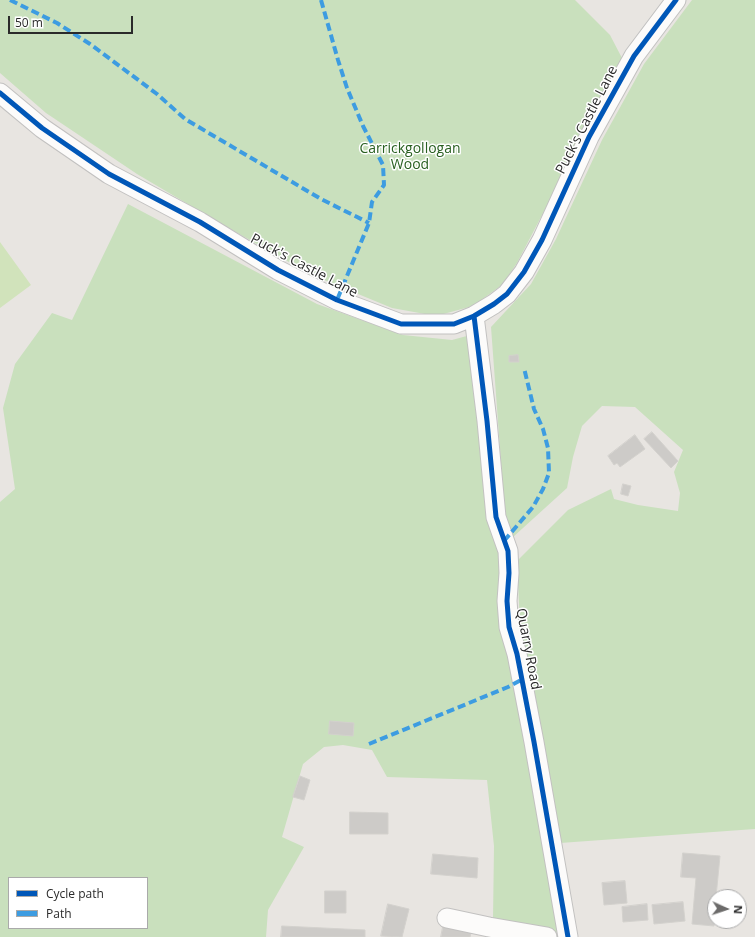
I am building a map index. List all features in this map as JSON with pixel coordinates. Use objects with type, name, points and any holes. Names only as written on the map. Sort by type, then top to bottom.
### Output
[{"type":"street","name":"Puck's Castle Lane","points":[[0,93],[42,128],[109,174],[200,222],[278,270],[337,300],[402,324],[454,324],[474,316],[494,304],[507,294],[524,272],[542,240],[589,137],[634,56],[676,0]]},
{"type":"street","name":"Quarry Road","points":[[474,316],[487,421],[496,517],[508,551],[509,573],[507,601],[509,627],[517,654],[534,742],[568,937]]},
{"type":"street","points":[[447,918],[547,937]]},
{"type":"green space","name":"Carrickgollogan Wood","points":[[0,0],[575,0],[610,35],[623,60],[517,263],[502,285],[473,306],[436,316],[392,308],[312,275],[137,174],[46,113],[0,73]]},
{"type":"green space","points":[[692,0],[755,0],[755,829],[560,843],[520,625],[517,561],[568,510],[611,489],[614,499],[638,505],[678,511],[680,493],[674,472],[683,450],[635,407],[602,406],[582,426],[573,457],[567,488],[512,538],[505,516],[491,327],[531,284],[556,239],[602,140],[644,64]]},
{"type":"green space","points":[[128,204],[317,304],[403,335],[452,340],[474,334],[495,527],[563,934],[493,919],[494,846],[487,780],[387,777],[372,750],[343,745],[324,747],[303,764],[282,837],[304,847],[268,910],[266,937],[0,937],[0,502],[15,489],[3,408],[15,364],[52,313],[72,320]]},
{"type":"green space","points":[[0,242],[31,285],[0,308]]},
{"type":"building","points":[[518,355],[519,362],[509,362],[509,356]]},
{"type":"building","points":[[652,432],[678,461],[671,468],[644,439]]},
{"type":"building","points":[[635,435],[645,449],[620,467],[617,463],[614,465],[608,456]]},
{"type":"building","points":[[623,484],[631,486],[628,496],[621,494]]},
{"type":"building","points":[[330,721],[354,723],[353,736],[329,734]]},
{"type":"building","points":[[300,776],[310,780],[304,800],[293,797]]},
{"type":"building","points":[[350,812],[388,813],[388,834],[350,834]]},
{"type":"building","points":[[683,853],[720,856],[717,889],[707,889],[707,925],[692,924],[696,878],[681,877]]},
{"type":"building","points":[[433,854],[478,858],[477,878],[431,874]]},
{"type":"building","points":[[625,881],[627,903],[604,905],[602,883]]},
{"type":"building","points":[[325,891],[346,891],[346,913],[325,913]]},
{"type":"building","points":[[683,902],[685,921],[654,924],[652,905]]},
{"type":"building","points":[[388,904],[409,909],[402,937],[381,936]]},
{"type":"building","points":[[647,904],[648,920],[623,922],[622,907]]},
{"type":"building","points":[[444,922],[472,929],[470,937],[441,937]]},
{"type":"building","points":[[282,926],[365,930],[365,937],[281,937]]},
{"type":"marked path","points":[[10,0],[57,23],[90,44],[157,94],[185,119],[321,199],[369,223]]},
{"type":"marked path","points":[[321,0],[347,88],[363,126],[383,165],[384,185],[372,202],[369,223],[337,300]]},
{"type":"marked path","points":[[504,541],[533,507],[543,489],[549,473],[548,448],[543,429],[534,409],[524,368]]},
{"type":"marked path","points":[[369,744],[508,687],[521,680]]},
{"type":"cycle path","points":[[0,93],[42,128],[109,174],[200,222],[278,270],[337,300],[401,324],[454,324],[474,316],[494,304],[507,294],[524,272],[542,240],[589,137],[634,56],[676,0]]},
{"type":"cycle path","points":[[474,316],[487,421],[496,517],[508,551],[509,573],[507,601],[509,627],[517,654],[534,742],[568,937]]}]
